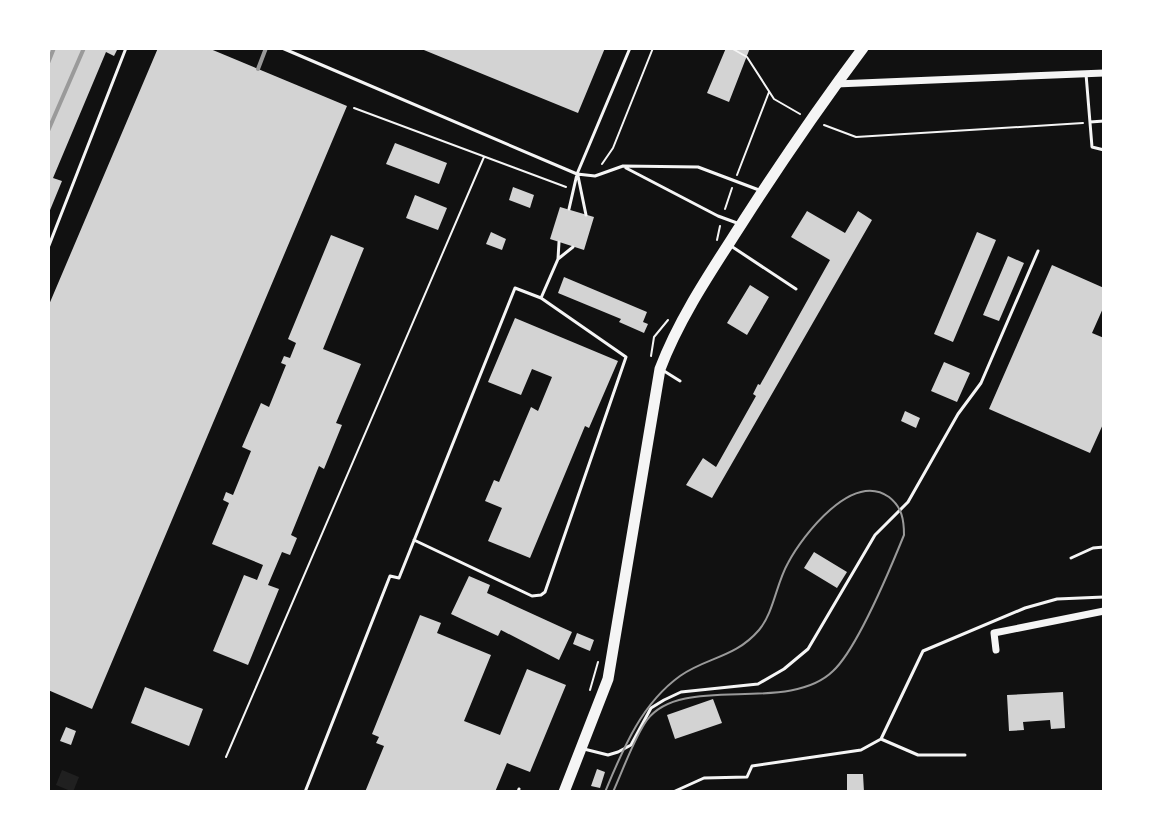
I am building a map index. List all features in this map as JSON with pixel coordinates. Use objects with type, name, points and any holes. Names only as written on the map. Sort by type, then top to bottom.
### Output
[{"type":"main road","points":[[564,792],[608,679],[660,369],[671,342],[728,244],[810,119],[863,48]]},
{"type":"street","points":[[836,84],[1104,73]]},
{"type":"street","points":[[996,650],[994,633],[1104,611]]},
{"type":"lane","points":[[48,248],[126,48]]},
{"type":"lane","points":[[282,48],[577,174],[595,176],[623,166],[698,167],[763,191]]},
{"type":"lane","points":[[569,209],[577,174],[630,48]]},
{"type":"lane","points":[[1086,74],[1092,147],[1104,150]]},
{"type":"lane","points":[[1090,122],[1104,121]]},
{"type":"lane","points":[[623,166],[741,225]]},
{"type":"lane","points":[[577,174],[586,215]]},
{"type":"lane","points":[[541,298],[558,259],[559,242]]},
{"type":"lane","points":[[728,244],[796,289]]},
{"type":"lane","points":[[558,259],[573,247]]},
{"type":"lane","points":[[581,748],[608,755],[618,752],[631,745],[651,708],[664,700],[681,692],[758,684],[784,669],[808,649],[875,535],[908,502],[958,414],[981,383],[1038,251]]},
{"type":"lane","points":[[305,792],[390,576],[399,578],[414,540],[515,288],[541,298],[626,357],[548,587],[541,595],[532,596],[414,540]]},
{"type":"lane","points":[[660,369],[680,381]]},
{"type":"lane","points":[[1071,558],[1093,548],[1104,547]]},
{"type":"lane","points":[[673,792],[704,778],[747,777],[752,766],[861,750],[881,739],[923,651],[1025,608],[1057,599],[1104,597]]},
{"type":"lane","points":[[881,739],[918,755],[965,755]]},
{"type":"path","points":[[595,176],[613,148],[653,48]]},
{"type":"path","points":[[731,48],[747,57],[774,99],[810,119],[856,137],[1090,122]]},
{"type":"path","points":[[354,108],[569,188],[574,187]]},
{"type":"path","points":[[226,757],[484,157]]},
{"type":"shaded area","points":[[62,770],[79,777],[73,792],[56,785]]},
{"type":"building","points":[[48,48],[118,48],[114,56],[106,52],[53,178],[62,181],[48,215]]},
{"type":"building","points":[[158,48],[208,48],[347,106],[92,709],[48,690],[48,307]]},
{"type":"building","points":[[419,48],[605,48],[578,113]]},
{"type":"building","points":[[726,48],[750,48],[729,102],[707,93]]},
{"type":"building","points":[[395,143],[447,163],[439,184],[386,164]]},
{"type":"building","points":[[513,187],[534,195],[530,208],[509,200]]},
{"type":"building","points":[[415,195],[447,208],[438,230],[406,218]]},
{"type":"building","points":[[560,207],[594,217],[584,250],[550,239]]},
{"type":"building","points":[[807,211],[845,233],[858,211],[872,220],[712,498],[686,485],[703,458],[716,467],[756,396],[753,394],[758,384],[830,260],[791,237]]},
{"type":"building","points":[[491,232],[506,239],[502,250],[486,244]]},
{"type":"building","points":[[977,232],[996,240],[953,342],[934,334]]},
{"type":"building","points":[[331,235],[364,248],[323,349],[361,364],[336,423],[342,425],[324,469],[319,466],[291,535],[297,538],[290,555],[282,552],[268,585],[279,589],[248,665],[213,651],[244,575],[257,580],[263,565],[212,544],[229,503],[223,500],[226,492],[233,495],[251,451],[242,447],[261,403],[269,407],[286,365],[281,363],[284,356],[290,358],[296,343],[288,339]]},
{"type":"building","points":[[1008,256],[1024,263],[999,321],[983,315]]},
{"type":"building","points":[[1052,265],[1104,288],[1104,306],[1092,333],[1104,338],[1104,422],[1090,453],[989,409]]},
{"type":"building","points":[[564,277],[647,312],[643,322],[648,324],[644,333],[619,322],[621,319],[558,293]]},
{"type":"building","points":[[750,285],[769,297],[747,335],[727,323]]},
{"type":"building","points":[[515,318],[618,361],[589,428],[585,426],[530,558],[488,541],[502,508],[485,501],[494,480],[499,482],[531,407],[538,411],[552,377],[532,369],[521,395],[488,382]]},
{"type":"building","points":[[944,362],[970,373],[957,402],[931,391]]},
{"type":"building","points":[[905,411],[920,418],[916,428],[901,421]]},
{"type":"building","points":[[814,552],[847,572],[837,588],[804,568]]},
{"type":"building","points":[[469,576],[490,585],[487,593],[572,632],[559,660],[501,630],[498,636],[451,614]]},
{"type":"building","points":[[420,615],[441,623],[437,633],[491,655],[464,721],[500,735],[527,669],[566,685],[530,772],[507,763],[495,792],[365,792],[384,746],[376,743],[379,737],[372,734]]},
{"type":"building","points":[[577,633],[594,640],[590,651],[573,644]]},
{"type":"building","points":[[145,687],[203,709],[189,746],[131,723]]},
{"type":"building","points":[[1063,692],[1065,728],[1051,729],[1050,720],[1023,722],[1024,730],[1009,731],[1007,695]]},
{"type":"building","points":[[713,699],[722,723],[675,739],[667,715]]},
{"type":"building","points":[[66,727],[76,731],[71,745],[60,741]]},
{"type":"building","points":[[597,769],[605,772],[600,788],[591,786]]},
{"type":"building","points":[[847,774],[863,774],[864,792],[847,792]]},
{"type":"tram line","points":[[605,792],[635,728],[666,687],[690,670],[731,652],[759,630],[788,563],[817,523],[845,499],[860,492],[875,491],[889,497],[901,514],[904,535],[863,627],[833,671],[814,684],[790,691],[709,695],[663,706],[642,727],[613,792]]},
{"type":"railway","points":[[48,63],[54,48]]},
{"type":"railway","points":[[48,131],[84,48]]},
{"type":"railway","points":[[258,69],[266,48]]}]
